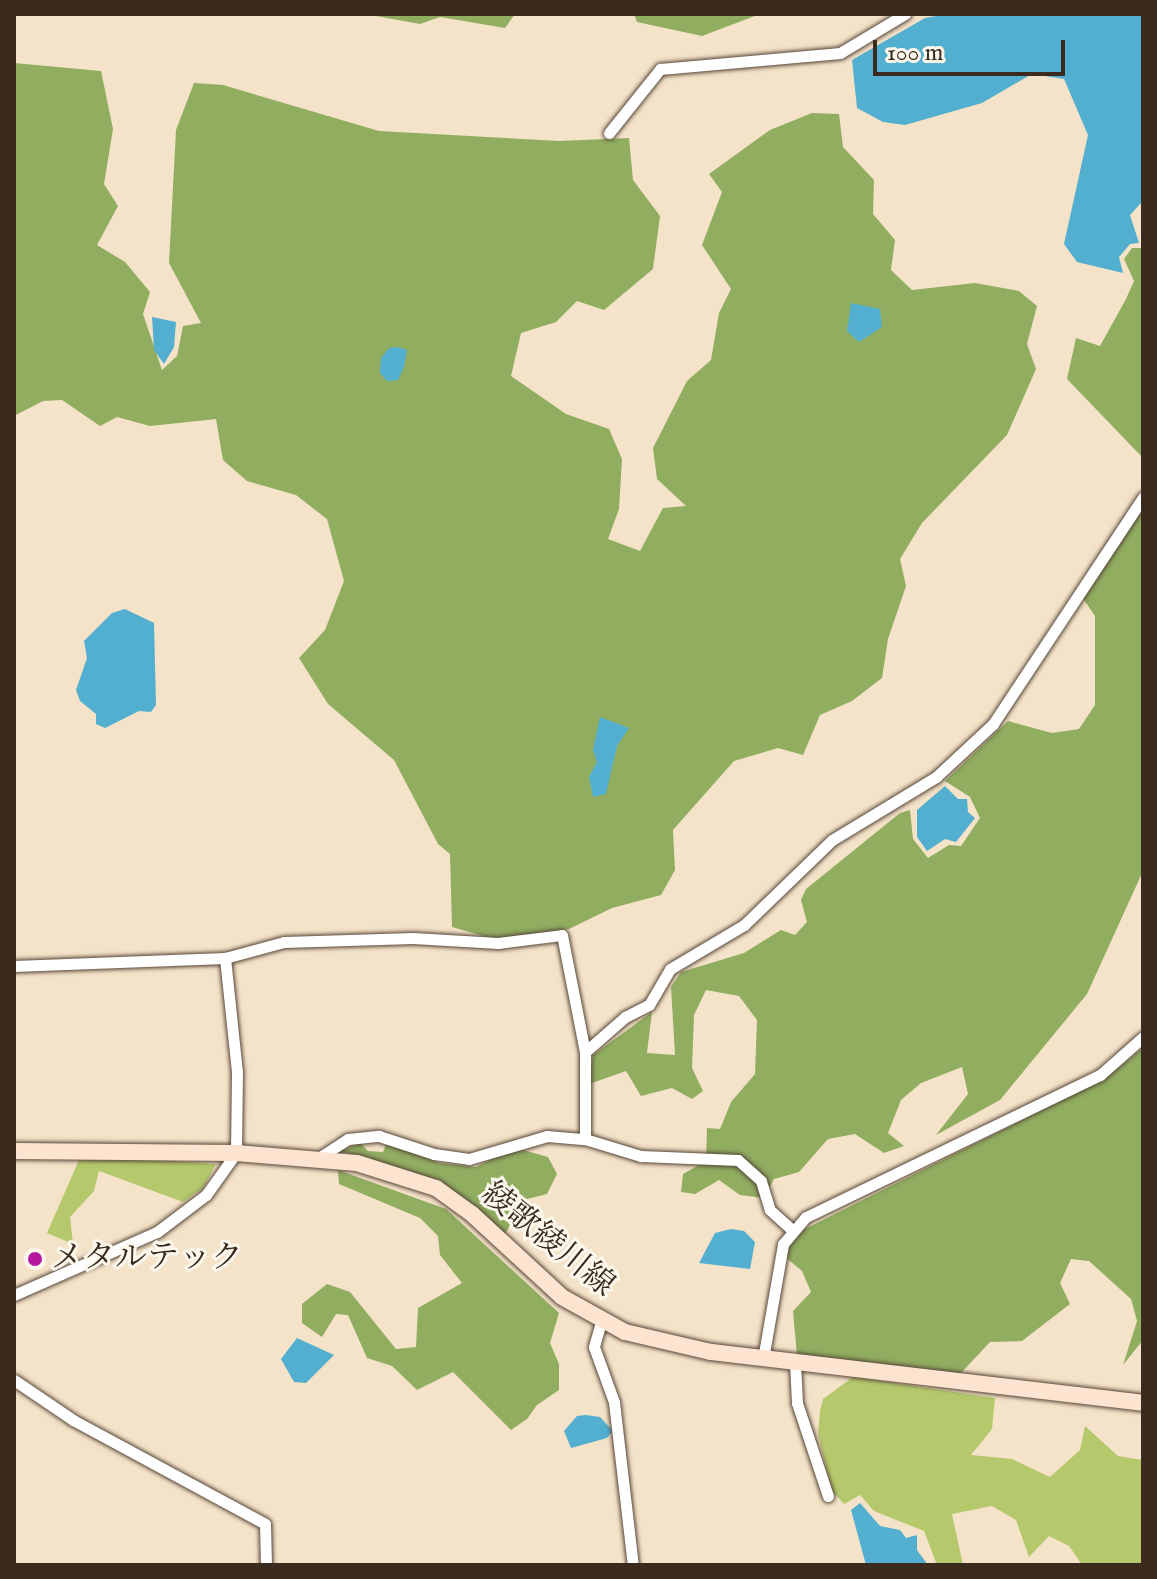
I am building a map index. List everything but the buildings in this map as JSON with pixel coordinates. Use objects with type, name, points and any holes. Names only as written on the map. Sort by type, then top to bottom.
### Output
[{"type":"main road","name":"綾歌綾川線","points":[[14,1151],[320,1157],[396,1173],[436,1188],[472,1214],[553,1290],[601,1322],[699,1349],[763,1359],[1143,1403]]},
{"type":"street","points":[[609,133],[660,69],[840,53],[905,14]]},
{"type":"street","points":[[585,1052],[625,1017],[649,1005],[670,969],[744,925],[832,840],[936,777],[993,724],[1143,497]]},
{"type":"street","points":[[14,966],[225,958],[284,942],[413,938],[498,943],[562,935],[585,1052],[585,1139]]},
{"type":"street","points":[[14,1295],[157,1232],[206,1195],[236,1153],[237,1072],[225,958]]},
{"type":"street","points":[[763,1359],[780,1258],[792,1230],[828,1205],[1100,1075],[1143,1037]]},
{"type":"street","points":[[320,1157],[348,1139],[379,1136],[434,1154],[469,1159],[547,1136],[585,1139],[641,1156],[738,1160],[761,1181],[770,1210],[792,1230]]},
{"type":"street","points":[[601,1322],[594,1347],[614,1402],[633,1565]]},
{"type":"street","points":[[795,1363],[797,1403],[828,1496]]},
{"type":"street","points":[[14,1380],[73,1420],[265,1524],[266,1565]]},
{"type":"green space","points":[[365,14],[515,14],[505,28],[440,17],[420,24]]},
{"type":"green space","points":[[634,14],[760,14],[702,36],[637,22]]},
{"type":"green space","points":[[14,63],[101,71],[113,129],[104,184],[118,206],[97,245],[125,262],[150,292],[143,314],[162,370],[177,356],[183,326],[201,323],[169,263],[176,130],[194,83],[223,85],[379,131],[559,141],[629,138],[633,180],[660,216],[653,269],[604,310],[577,301],[556,322],[521,333],[511,376],[566,414],[609,429],[622,459],[619,509],[608,539],[640,551],[663,508],[686,506],[657,479],[653,448],[687,381],[711,360],[719,313],[731,289],[702,245],[722,192],[709,174],[770,130],[812,113],[839,114],[843,147],[874,180],[873,214],[895,240],[891,270],[912,290],[975,283],[1019,291],[1037,306],[1027,344],[1036,369],[1007,435],[922,523],[900,559],[906,586],[888,639],[882,678],[852,701],[820,715],[803,755],[778,748],[734,761],[673,830],[675,870],[661,895],[612,908],[569,929],[494,939],[452,927],[450,854],[438,844],[394,760],[328,704],[299,658],[325,630],[344,581],[327,519],[296,495],[247,481],[223,460],[216,419],[150,426],[117,417],[100,426],[62,400],[43,401],[14,416]]},
{"type":"green space","points":[[1132,248],[1143,248],[1143,458],[1067,379],[1076,338],[1100,346],[1126,299],[1134,281],[1124,259]]},
{"type":"green space","points":[[1143,504],[1143,871],[1087,994],[1000,1100],[936,1135],[968,1094],[962,1067],[921,1083],[901,1100],[888,1133],[904,1146],[884,1153],[855,1134],[828,1139],[799,1172],[774,1179],[763,1198],[740,1195],[719,1180],[695,1194],[681,1192],[683,1174],[706,1161],[707,1128],[720,1129],[731,1102],[755,1074],[757,1020],[739,996],[706,990],[694,1015],[692,1068],[703,1091],[692,1099],[672,1088],[641,1096],[626,1071],[589,1084],[593,1055],[652,1012],[647,1053],[675,1055],[671,987],[681,972],[744,953],[781,930],[795,935],[807,922],[801,900],[806,889],[900,813],[910,810],[913,839],[928,858],[949,845],[961,846],[980,818],[970,797],[945,781],[1008,721],[1052,733],[1079,729],[1095,705],[1095,616],[1082,597]]},
{"type":"green space","points":[[1143,1048],[1143,1340],[1123,1365],[1137,1321],[1131,1299],[1089,1261],[1071,1259],[1060,1283],[1070,1304],[1022,1341],[990,1342],[960,1374],[797,1356],[793,1311],[811,1292],[802,1271],[784,1256],[797,1233],[1106,1078]]},
{"type":"green space","points":[[387,1142],[439,1163],[476,1167],[506,1152],[523,1150],[548,1157],[557,1174],[547,1194],[515,1202],[516,1216],[505,1234],[398,1168],[341,1151],[360,1143],[368,1151],[383,1152]]},
{"type":"green space","points":[[142,1159],[216,1164],[203,1188],[183,1202],[99,1171],[94,1191],[70,1217],[73,1244],[47,1233],[79,1160]]},
{"type":"green space","points":[[338,1170],[446,1209],[559,1313],[550,1343],[559,1364],[559,1390],[537,1405],[527,1419],[511,1430],[453,1372],[417,1390],[392,1366],[367,1358],[348,1315],[336,1314],[322,1337],[302,1323],[302,1304],[327,1284],[350,1292],[396,1349],[416,1347],[418,1308],[462,1283],[440,1255],[438,1236],[420,1218],[339,1184]]},
{"type":"green space","points":[[853,1377],[995,1398],[992,1429],[971,1455],[1012,1459],[1050,1477],[1080,1450],[1085,1426],[1118,1456],[1143,1460],[1143,1565],[1082,1565],[1069,1546],[1049,1536],[1029,1557],[1016,1520],[992,1506],[952,1514],[963,1565],[937,1565],[924,1531],[874,1511],[860,1495],[844,1504],[832,1491],[818,1434],[820,1411],[823,1399]]},
{"type":"water","points":[[947,14],[1143,14],[1143,201],[1130,215],[1139,243],[1130,244],[1119,257],[1123,273],[1077,262],[1064,244],[1088,135],[1064,79],[1032,74],[982,103],[905,125],[883,122],[857,108],[852,60],[925,18]]},
{"type":"water","points":[[851,303],[880,309],[882,327],[859,342],[847,331]]},
{"type":"water","points":[[152,317],[176,322],[174,347],[164,364],[154,350]]},
{"type":"water","points":[[389,348],[407,350],[404,367],[398,380],[387,381],[380,373],[381,358]]},
{"type":"water","points":[[125,609],[154,623],[156,705],[151,712],[139,711],[105,728],[96,724],[96,714],[80,701],[76,690],[87,658],[84,641],[112,613]]},
{"type":"water","points":[[600,717],[629,728],[617,746],[606,794],[593,797],[589,777],[597,762],[593,750]]},
{"type":"water","points":[[945,786],[958,799],[967,799],[968,812],[975,818],[956,842],[945,839],[927,851],[917,837],[917,810]]},
{"type":"water","points":[[731,1229],[744,1231],[755,1242],[750,1269],[699,1263],[715,1233]]},
{"type":"water","points":[[297,1338],[334,1355],[306,1383],[294,1382],[281,1359]]},
{"type":"water","points":[[577,1416],[600,1417],[613,1431],[607,1438],[571,1448],[564,1431]]},
{"type":"water","points":[[860,1503],[880,1526],[900,1530],[906,1538],[917,1535],[917,1550],[928,1565],[866,1565],[851,1510]]},
{"type":"place","name":"メタルテック","points":[[35,1259]]}]
